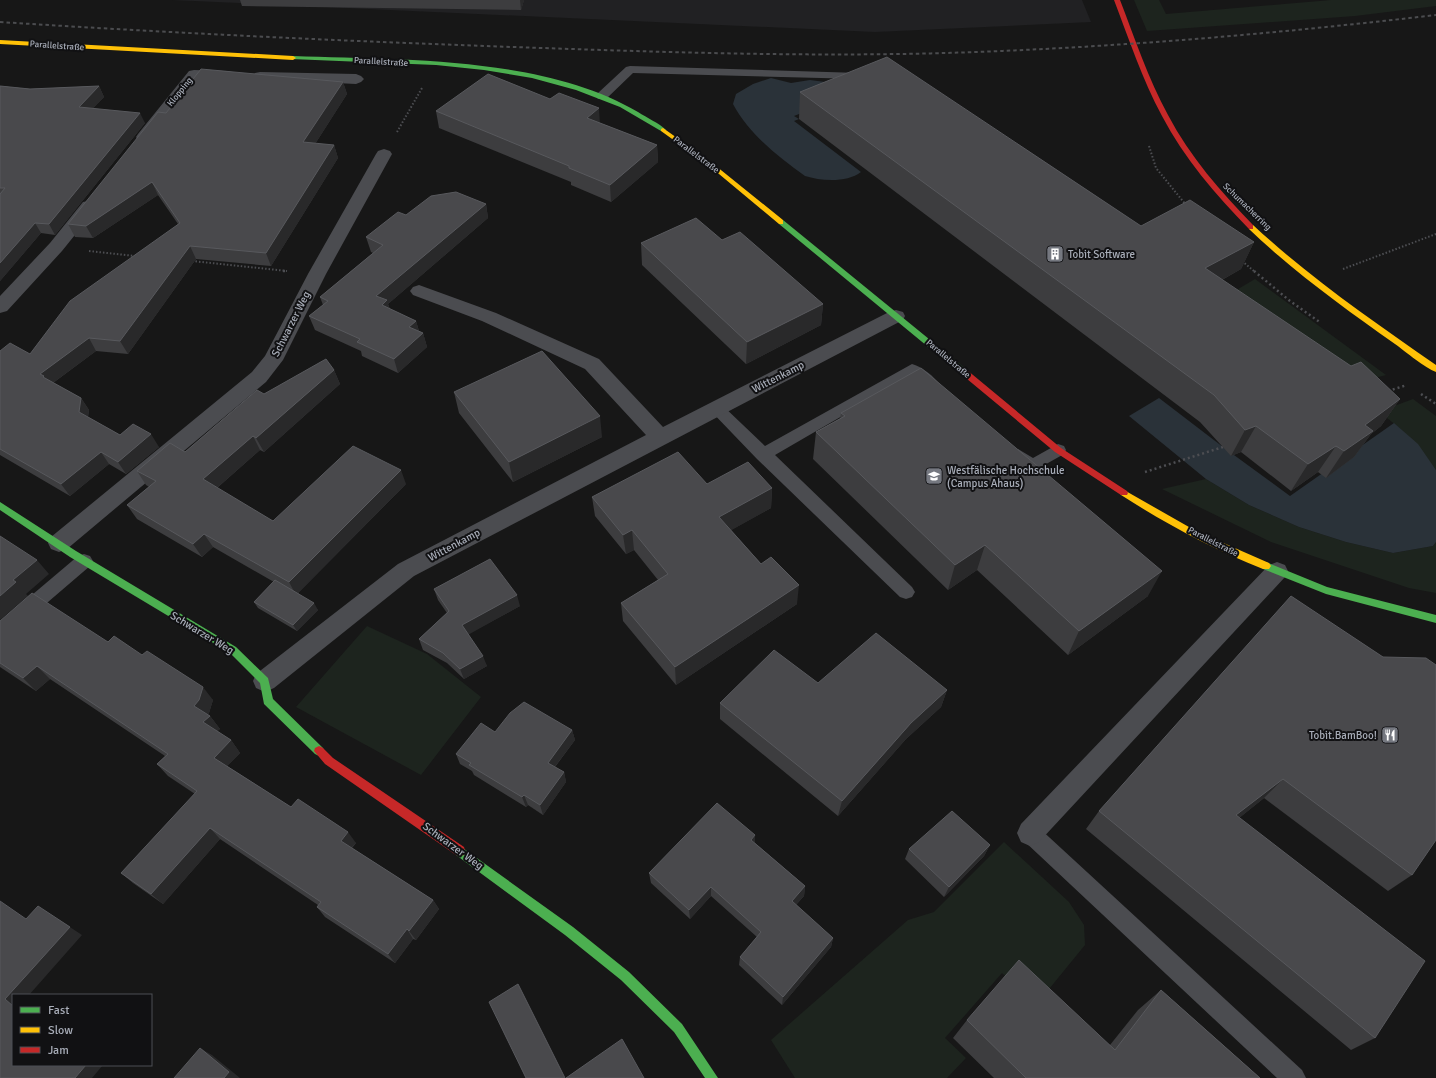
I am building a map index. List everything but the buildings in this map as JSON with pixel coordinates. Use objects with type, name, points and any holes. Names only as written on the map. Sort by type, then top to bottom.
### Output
[{"type":"main road","name":"Schumacherring","points":[[1117,0],[1147,74],[1174,133],[1209,184],[1246,224],[1314,281],[1436,368]]},
{"type":"main road","name":"Parallelstraße","points":[[0,42],[168,52],[447,65],[533,76],[602,96],[656,125],[709,163],[1058,450],[1142,505],[1234,553],[1277,571],[1326,590],[1436,619]]},
{"type":"main road","points":[[0,505],[59,543]]},
{"type":"main road","name":"Schwarzer Weg","points":[[59,543],[84,561],[233,650],[265,681],[268,701],[329,761],[442,838],[569,931],[625,976],[678,1028],[712,1078]]},
{"type":"street","name":"Klopping","points":[[134,148],[194,74],[356,79]]},
{"type":"street","name":"Schwarzer Weg","points":[[59,543],[259,377],[273,360],[317,274],[384,154]]},
{"type":"street","points":[[0,307],[56,247],[100,192]]},
{"type":"street","points":[[419,291],[489,317],[592,364],[660,437]]},
{"type":"street","name":"Wittenkamp","points":[[265,681],[406,570],[896,316]]},
{"type":"street","points":[[1030,833],[1277,571]]},
{"type":"lane","points":[[602,96],[630,69],[860,76]]},
{"type":"lane","points":[[764,455],[912,368],[942,393]]},
{"type":"lane","points":[[716,408],[906,592]]},
{"type":"lane","points":[[1008,447],[1032,466],[1058,450]]},
{"type":"lane","points":[[0,633],[84,561]]},
{"type":"lane","points":[[1030,833],[1294,1078]]},
{"type":"path","points":[[384,154],[424,85]]},
{"type":"path","points":[[1282,294],[1436,234]]},
{"type":"path","points":[[56,247],[140,256]]},
{"type":"path","points":[[185,261],[317,274]]},
{"type":"path","points":[[1385,392],[1407,385]]},
{"type":"path","points":[[1183,460],[1223,447]]},
{"type":"shaded area","points":[[172,0],[1082,0],[1091,22],[875,32]]},
{"type":"shaded area","points":[[1134,0],[1159,0],[1166,14],[1331,0],[1436,0],[1436,6],[1355,16],[1147,31]]},
{"type":"shaded area","points":[[771,78],[791,83],[810,80],[833,83],[819,106],[794,116],[799,119],[794,121],[861,172],[849,178],[834,180],[805,176],[775,153],[756,135],[747,125],[733,104],[736,94],[753,84]]},
{"type":"shaded area","points":[[1255,279],[1386,375],[1336,388],[1213,304]]},
{"type":"shaded area","points":[[1159,398],[1290,496],[1394,423],[1418,444],[1436,470],[1436,542],[1433,546],[1393,553],[1346,542],[1299,527],[1249,505],[1206,479],[1129,416]]},
{"type":"shaded area","points":[[1413,399],[1436,416],[1436,470],[1410,438],[1396,425],[1378,412]]},
{"type":"shaded area","points":[[1206,479],[1249,505],[1299,527],[1346,542],[1393,553],[1433,546],[1436,542],[1436,593],[1409,588],[1271,542],[1162,489]]},
{"type":"shaded area","points":[[367,626],[427,654],[481,697],[421,775],[296,707]]},
{"type":"shaded area","points":[[1004,842],[1069,902],[1084,925],[1085,945],[1036,1005],[1002,973],[945,1038],[966,1058],[947,1078],[795,1078],[771,1040],[908,920],[934,912]]},
{"type":"railway","points":[[0,22],[449,45],[675,52],[892,54],[1007,51],[1130,44],[1253,34],[1436,15]]},
{"type":"traffic: fast","points":[[293,58],[436,63],[484,68],[532,76],[579,88],[622,106],[663,130]]},
{"type":"traffic: fast","points":[[781,222],[964,372]]},
{"type":"traffic: fast","points":[[0,505],[73,554],[233,650],[265,681],[268,701],[319,751]]},
{"type":"traffic: fast","points":[[1266,566],[1326,590],[1436,619]]},
{"type":"traffic: fast","points":[[460,851],[569,931],[625,976],[678,1028],[712,1078]]},
{"type":"traffic: slow","points":[[0,42],[293,58]]},
{"type":"traffic: slow","points":[[663,130],[709,163],[781,222]]},
{"type":"traffic: slow","points":[[1251,227],[1272,247],[1317,284],[1436,369]]},
{"type":"traffic: slow","points":[[1124,493],[1193,533],[1229,551],[1266,566]]},
{"type":"traffic: jam","points":[[1117,0],[1150,84],[1174,132],[1191,158],[1210,182],[1251,227]]},
{"type":"traffic: jam","points":[[964,372],[1058,450],[1124,493]]},
{"type":"traffic: jam","points":[[319,751],[329,761],[460,851]]},
{"type":"place","name":"Tobit Software","points":[[1055,254]]},
{"type":"place","name":"Westfälische Hochschule (Campus Ahaus)","points":[[934,476]]},
{"type":"place","name":"Tobit.BamBoo!","points":[[1390,735]]}]
